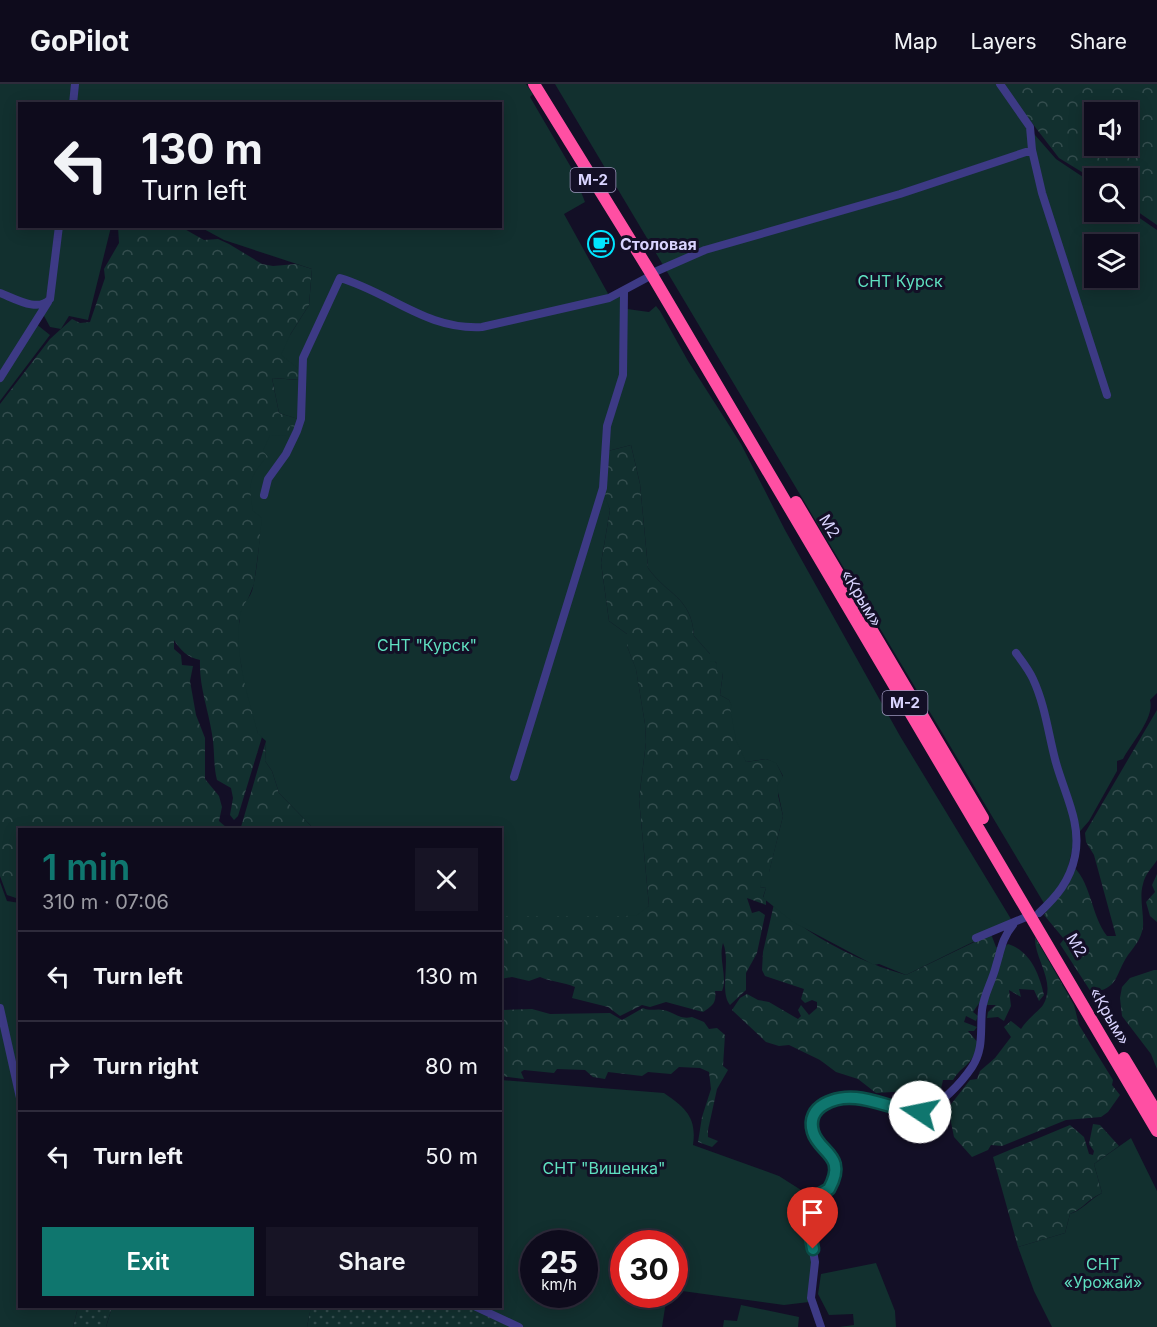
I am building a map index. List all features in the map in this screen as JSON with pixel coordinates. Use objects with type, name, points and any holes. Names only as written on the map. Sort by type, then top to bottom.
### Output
[{"type":"highway","name":"«Крым»","points":[[534,84],[654,273],[1035,914],[1157,1131]]},
{"type":"highway","points":[[541,84],[654,273]]},
{"type":"highway","name":"М2","points":[[1035,914],[1157,1113]]},
{"type":"street","points":[[73,102],[75,84]]},
{"type":"street","points":[[1000,84],[1030,127],[1032,150],[1042,193],[1107,395]]},
{"type":"street","points":[[264,495],[268,479],[286,454],[297,431],[301,419],[303,358],[340,278],[448,326],[482,327],[609,298],[624,292],[654,273],[705,250],[900,194],[1032,150]]},
{"type":"street","points":[[0,378],[43,314],[50,299],[59,228]]},
{"type":"street","points":[[514,777],[603,488],[607,426],[623,375],[624,292]]},
{"type":"street","points":[[0,293],[41,306],[50,299]]},
{"type":"street","points":[[976,938],[1013,925],[1035,914],[1063,888],[1075,856],[1077,838],[1070,801],[1056,762],[1039,694],[1029,671],[1016,652]]},
{"type":"street","points":[[821,1327],[819,1314],[812,1298],[815,1262],[805,1206],[808,1201],[829,1189],[834,1173],[832,1158],[814,1134],[813,1122],[817,1112],[828,1101],[844,1097],[920,1112],[933,1105],[960,1082],[981,1050],[984,999],[1003,939],[1013,925]]},
{"type":"street","points":[[0,1008],[18,1089]]},
{"type":"street","points":[[478,1308],[519,1327]]},
{"type":"green space","points":[[0,84],[72,84],[70,102],[18,102],[18,228],[57,228],[50,291],[35,323],[50,335],[0,401]]},
{"type":"green space","name":"СНТ \"Курск\"","points":[[76,84],[526,84],[533,94],[530,97],[572,169],[585,202],[564,214],[611,299],[622,296],[627,309],[649,312],[656,306],[660,311],[688,361],[741,444],[785,530],[900,736],[1011,919],[979,939],[906,975],[879,964],[874,965],[793,922],[763,898],[766,888],[760,887],[763,872],[769,872],[783,816],[777,787],[783,776],[776,763],[766,759],[746,762],[736,740],[730,708],[732,707],[729,700],[720,695],[723,673],[717,672],[716,662],[710,661],[710,654],[694,636],[689,613],[684,604],[648,568],[640,484],[631,445],[608,451],[605,496],[610,510],[601,563],[609,621],[627,634],[627,646],[636,669],[645,724],[646,742],[639,799],[649,906],[637,915],[625,916],[502,916],[502,828],[313,828],[279,793],[272,771],[265,761],[266,741],[258,734],[246,690],[239,646],[241,612],[253,587],[262,518],[253,511],[252,478],[264,460],[270,459],[263,451],[270,435],[288,436],[290,426],[296,427],[298,419],[279,413],[272,378],[299,380],[299,369],[281,355],[290,335],[309,305],[312,269],[224,240],[202,228],[502,228],[502,102],[74,102]]},
{"type":"green space","name":"СНТ Курск","points":[[555,84],[999,84],[1028,127],[1056,159],[1084,178],[1084,222],[1138,222],[1138,217],[1157,230],[1157,693],[1150,700],[1151,707],[1146,722],[1123,759],[1117,761],[1117,771],[1089,821],[1075,837],[1066,876],[1045,905]]},
{"type":"green space","points":[[1002,84],[1157,84],[1157,225],[1138,212],[1138,168],[1084,168],[1084,173],[1059,158]]},
{"type":"green space","points":[[60,228],[111,228],[88,320],[69,316],[61,329],[50,327],[43,314]]},
{"type":"green space","points":[[118,228],[183,228],[204,240],[218,239],[262,264],[273,266],[296,264],[312,269],[309,305],[290,335],[300,369],[300,380],[272,378],[279,413],[299,419],[296,427],[271,459],[254,584],[239,621],[241,664],[258,733],[262,737],[238,816],[234,820],[230,815],[233,798],[231,788],[217,780],[213,740],[202,688],[200,660],[185,653],[174,640],[174,649],[181,655],[182,665],[193,666],[190,681],[196,715],[205,738],[205,779],[219,796],[222,807],[219,821],[227,828],[18,828],[18,899],[7,895],[0,876],[0,404],[50,339],[72,319],[80,323],[90,322],[105,278],[104,269],[119,243]]},
{"type":"green space","points":[[631,445],[640,484],[648,568],[684,604],[689,613],[694,636],[723,673],[720,695],[729,700],[733,707],[746,762],[766,759],[776,762],[783,777],[778,795],[783,816],[769,873],[760,887],[766,888],[763,897],[766,905],[747,898],[752,913],[759,911],[765,915],[757,953],[746,973],[746,990],[730,1005],[725,992],[726,958],[723,943],[724,986],[722,991],[715,991],[713,1004],[703,1012],[666,1002],[650,1007],[642,1005],[620,1016],[608,1007],[572,998],[575,987],[571,985],[540,977],[529,981],[512,977],[502,979],[502,916],[625,916],[649,906],[639,799],[646,742],[645,724],[636,670],[627,646],[627,634],[609,621],[601,563],[610,510],[604,496],[608,451]]},
{"type":"green space","points":[[1157,710],[1157,860],[1145,877],[1142,889],[1143,927],[1137,942],[1112,984],[1100,991],[1091,992],[1060,944],[1064,939],[1044,915],[1074,867],[1084,883],[1102,928],[1107,936],[1116,936],[1094,855],[1086,842],[1085,833]]},
{"type":"green space","points":[[266,741],[265,761],[272,771],[279,793],[313,828],[241,827]]},
{"type":"green space","points":[[1157,874],[1157,922],[1150,916],[1146,902],[1155,892],[1152,885]]},
{"type":"green space","points":[[0,882],[7,901],[18,903],[18,1308],[78,1308],[73,1327],[0,1327]]},
{"type":"green space","points":[[774,904],[796,922],[832,945],[875,965],[906,975],[991,934],[996,947],[1002,949],[1008,944],[1016,947],[1028,957],[1036,971],[1044,995],[1039,1001],[1034,990],[1019,989],[1021,997],[1009,990],[1011,1006],[1004,1021],[998,1017],[987,1018],[988,1012],[996,1005],[987,1005],[982,999],[973,1012],[978,1016],[976,1021],[966,1016],[964,1022],[977,1027],[974,1031],[968,1031],[979,1044],[976,1051],[953,1080],[943,1080],[941,1089],[876,1093],[858,1079],[836,1072],[820,1060],[789,1045],[779,1046],[766,1042],[732,1010],[740,998],[747,994],[758,1000],[769,1002],[798,1019],[801,1016],[798,1010],[801,1005],[809,1015],[817,1008],[817,1002],[812,1000],[805,1003],[801,999],[804,989],[765,976],[762,970],[763,952]]},
{"type":"green space","points":[[1035,937],[1074,1005],[1079,1025],[1113,1080],[1112,1085],[1120,1095],[1108,1112],[1101,1117],[1066,1120],[1002,1146],[991,1145],[988,1150],[972,1157],[954,1137],[948,1108],[970,1080],[977,1079],[980,1071],[995,1058],[1011,1037],[1004,1027],[1011,1021],[1021,1029],[1043,1005],[1048,988]]},
{"type":"green space","points":[[1157,970],[1157,1069],[1151,1054],[1122,1016],[1120,998],[1122,987],[1130,978]]},
{"type":"green space","points":[[643,1008],[658,1009],[680,1017],[692,1017],[704,1022],[709,1029],[717,1028],[725,1035],[723,1066],[728,1070],[717,1089],[708,1130],[708,1137],[718,1141],[712,1147],[698,1142],[702,1117],[711,1089],[709,1072],[700,1068],[679,1067],[671,1074],[648,1072],[642,1076],[608,1072],[605,1079],[593,1077],[585,1070],[557,1069],[554,1073],[524,1070],[521,1072],[524,1079],[502,1076],[502,1010],[532,1009],[550,1014],[610,1013],[622,1020]]},
{"type":"green space","name":"СНТ \"Вишенка\"","points":[[502,1080],[664,1093],[688,1114],[693,1128],[693,1145],[779,1176],[801,1190],[813,1263],[809,1302],[784,1305],[688,1292],[688,1230],[610,1230],[610,1308],[665,1308],[662,1327],[511,1327],[469,1308],[502,1308]]},
{"type":"green space","points":[[1093,1124],[1100,1125],[1119,1146],[1094,1164],[1102,1193],[1070,1214],[1065,1233],[1018,1247],[993,1157],[1070,1125],[1084,1137],[1089,1154],[1093,1155],[1094,1151],[1089,1144]]},
{"type":"green space","name":"СНТ «Урожай»","points":[[1131,1138],[1157,1191],[1157,1327],[1052,1327],[1034,1291],[1018,1247],[1065,1233],[1070,1214],[1102,1193],[1094,1164]]},
{"type":"green space","points":[[876,1263],[895,1311],[896,1327],[839,1327],[854,1325],[853,1314],[829,1315],[818,1294],[821,1274]]},
{"type":"green space","points":[[741,1305],[799,1317],[798,1327],[723,1327],[724,1320],[737,1321]]},
{"type":"green space","points":[[78,1308],[112,1308],[106,1327],[73,1327]]},
{"type":"green space","points":[[111,1308],[311,1308],[307,1327],[106,1327]]},
{"type":"green space","points":[[311,1308],[469,1308],[511,1327],[307,1327]]},
{"type":"place","name":"Столовая","points":[[601,244]]},
{"type":"route","points":[[813,1249],[805,1206],[808,1201],[829,1189],[834,1173],[834,1164],[828,1150],[817,1139],[812,1129],[817,1112],[828,1101],[836,1097],[844,1097],[860,1098],[912,1112],[920,1112]]}]
